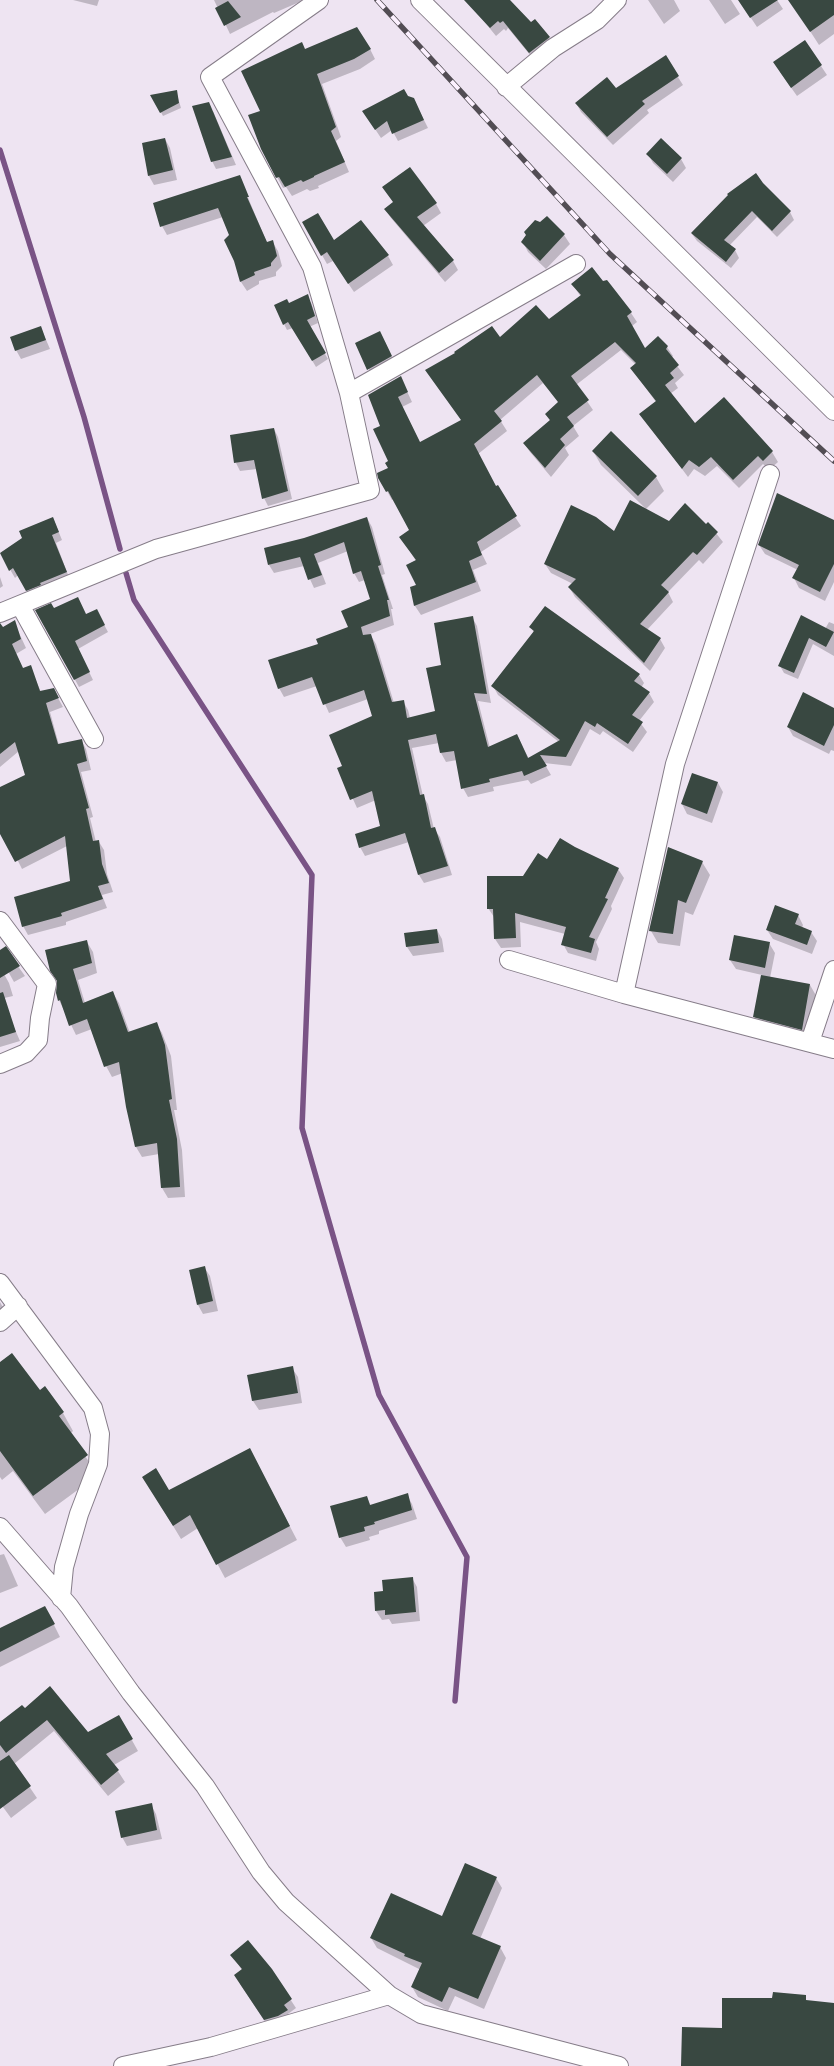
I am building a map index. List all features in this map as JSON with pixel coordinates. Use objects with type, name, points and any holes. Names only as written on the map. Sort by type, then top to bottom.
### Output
[{"type":"street","points":[[0,613],[156,549],[370,490],[349,393],[312,267],[210,77],[319,0]]},
{"type":"street","points":[[420,0],[834,411]]},
{"type":"street","points":[[506,87],[553,48],[597,20],[617,0]]},
{"type":"street","points":[[349,393],[576,264]]},
{"type":"street","points":[[624,994],[675,764],[770,474]]},
{"type":"street","points":[[20,605],[94,739]]},
{"type":"street","points":[[0,921],[47,984],[40,1018],[38,1040],[26,1053],[0,1064]]},
{"type":"street","points":[[509,960],[624,994],[834,1049]]},
{"type":"street","points":[[810,1042],[834,970]]},
{"type":"street","points":[[0,1283],[93,1408],[100,1434],[98,1464],[79,1514],[64,1567],[60,1598]]},
{"type":"street","points":[[0,1322],[18,1306]]},
{"type":"street","points":[[0,1527],[60,1598],[131,1693],[205,1786],[261,1872],[286,1902],[388,1995],[421,2014],[619,2066]]},
{"type":"street","points":[[123,2066],[211,2047],[388,1995]]},
{"type":"building","points":[[464,0],[510,0],[531,22],[535,19],[550,37],[529,53],[503,21],[500,23],[498,21],[490,28]]},
{"type":"building","points":[[738,0],[778,0],[750,18]]},
{"type":"building","points":[[788,0],[834,0],[834,15],[810,32]]},
{"type":"building","points":[[228,1],[241,17],[224,26],[215,8]]},
{"type":"building","points":[[357,27],[371,49],[354,59],[317,74],[336,127],[331,131],[345,162],[303,182],[301,180],[285,187],[279,177],[276,178],[261,149],[248,115],[260,111],[241,71],[302,42],[305,49]]},
{"type":"building","points":[[805,40],[822,65],[791,88],[773,62]]},
{"type":"building","points":[[666,55],[679,76],[642,101],[645,104],[607,137],[575,103],[607,77],[616,88]]},
{"type":"building","points":[[404,89],[408,96],[414,98],[424,120],[392,134],[387,121],[375,130],[362,111]]},
{"type":"building","points":[[177,90],[179,103],[160,113],[150,95]]},
{"type":"building","points":[[209,102],[232,157],[211,162],[192,106]]},
{"type":"building","points":[[165,138],[173,170],[148,176],[142,143]]},
{"type":"building","points":[[661,138],[682,158],[667,174],[646,154]]},
{"type":"building","points":[[410,167],[437,203],[417,217],[454,260],[439,273],[384,209],[393,202],[382,187]]},
{"type":"building","points":[[756,173],[763,183],[791,211],[772,231],[752,211],[724,240],[736,249],[726,262],[691,233],[727,194]]},
{"type":"building","points":[[240,175],[249,197],[247,197],[267,242],[273,240],[277,256],[271,263],[271,266],[254,272],[255,275],[240,282],[234,261],[224,240],[229,235],[218,208],[160,227],[153,203]]},
{"type":"building","points":[[318,213],[334,240],[361,220],[389,255],[348,284],[327,252],[321,256],[302,222]]},
{"type":"building","points":[[547,216],[565,234],[540,261],[521,242],[526,235],[524,232],[535,220],[540,222]]},
{"type":"building","points":[[592,267],[603,281],[607,280],[632,312],[627,316],[645,348],[658,336],[668,346],[666,349],[679,365],[670,373],[674,378],[665,385],[695,423],[724,397],[773,451],[763,461],[758,456],[733,480],[711,457],[699,467],[689,460],[682,469],[639,414],[656,401],[630,368],[636,363],[615,342],[571,376],[589,400],[567,417],[574,426],[560,439],[565,445],[545,468],[523,443],[550,420],[545,414],[558,402],[537,375],[494,411],[502,421],[474,444],[496,486],[498,485],[517,516],[477,542],[482,555],[469,561],[476,582],[414,606],[410,587],[416,585],[406,565],[416,560],[399,537],[409,530],[388,491],[386,492],[378,478],[377,473],[388,468],[385,463],[388,461],[373,429],[380,426],[368,395],[401,376],[408,392],[398,397],[420,442],[461,420],[425,370],[455,353],[492,326],[500,337],[536,305],[549,319],[581,295],[571,284]]},
{"type":"building","points":[[308,294],[315,316],[307,320],[326,353],[312,361],[288,322],[283,325],[274,305],[287,299],[289,303]]},
{"type":"building","points":[[41,326],[46,340],[15,351],[10,337]]},
{"type":"building","points":[[380,331],[392,356],[367,370],[355,343]]},
{"type":"building","points":[[274,428],[288,491],[262,499],[254,460],[234,463],[230,435]]},
{"type":"building","points":[[611,431],[657,476],[638,496],[592,451]]},
{"type":"building","points":[[777,493],[834,520],[834,564],[820,592],[792,578],[799,565],[758,545]]},
{"type":"building","points":[[630,500],[669,521],[685,503],[706,524],[708,522],[718,532],[697,555],[693,552],[661,585],[669,592],[640,624],[661,638],[644,663],[568,587],[576,579],[544,564],[571,505],[596,517],[614,531]]},
{"type":"building","points":[[53,517],[59,532],[52,535],[67,572],[26,591],[13,568],[9,571],[0,553],[22,538],[19,531]]},
{"type":"building","points":[[367,517],[381,565],[378,566],[389,600],[387,600],[390,616],[361,627],[363,635],[371,634],[392,702],[404,700],[407,718],[435,711],[426,668],[441,665],[434,623],[473,616],[487,694],[474,693],[488,747],[517,734],[528,758],[560,740],[491,686],[534,631],[529,627],[545,606],[640,674],[634,681],[650,692],[632,715],[643,722],[628,744],[597,723],[595,727],[585,721],[566,757],[540,755],[547,766],[524,776],[522,771],[489,779],[490,782],[461,789],[454,751],[440,753],[436,734],[408,740],[420,795],[424,794],[431,828],[435,827],[448,866],[418,875],[405,833],[359,848],[355,834],[380,826],[372,791],[350,800],[337,768],[342,766],[329,735],[372,716],[364,690],[323,705],[312,677],[278,689],[268,660],[318,644],[316,639],[348,627],[341,611],[370,599],[361,571],[353,574],[344,542],[314,554],[322,575],[308,580],[300,557],[268,565],[264,548],[304,538]]},
{"type":"building","points":[[78,597],[86,614],[97,609],[105,625],[75,641],[90,672],[74,680],[35,610],[51,603],[54,608]]},
{"type":"building","points":[[801,615],[834,632],[826,647],[809,638],[794,673],[778,666]]},
{"type":"building","points":[[15,620],[21,639],[12,644],[23,668],[31,665],[40,691],[54,688],[59,698],[46,703],[58,744],[82,739],[87,761],[77,764],[89,808],[86,809],[93,841],[99,840],[102,864],[109,883],[98,886],[103,899],[61,913],[62,916],[22,927],[14,897],[70,881],[65,836],[15,862],[0,834],[0,787],[25,775],[15,742],[0,754],[0,623],[3,627]]},
{"type":"building","points":[[803,692],[834,708],[834,725],[824,746],[787,727]]},
{"type":"building","points":[[692,773],[718,782],[707,814],[681,804]]},
{"type":"building","points":[[560,838],[619,868],[605,898],[608,899],[589,937],[595,939],[591,953],[561,945],[566,927],[515,913],[516,938],[494,939],[493,909],[487,909],[487,876],[523,876],[538,853],[547,859]]},
{"type":"building","points":[[668,847],[703,861],[686,903],[678,900],[673,934],[649,931]]},
{"type":"building","points":[[775,905],[799,914],[795,924],[812,931],[807,945],[766,930]]},
{"type":"building","points":[[437,929],[439,943],[406,947],[404,933]]},
{"type":"building","points":[[734,935],[770,942],[765,968],[729,960]]},
{"type":"building","points":[[87,940],[92,963],[73,969],[83,1003],[113,991],[128,1032],[157,1022],[165,1045],[172,1099],[169,1100],[177,1139],[180,1187],[161,1188],[157,1143],[135,1147],[119,1062],[104,1067],[87,1019],[69,1026],[60,1000],[58,1001],[56,993],[57,981],[50,971],[45,950]]},
{"type":"building","points":[[6,946],[20,966],[0,978],[0,950]]},
{"type":"building","points":[[761,975],[810,984],[802,1030],[753,1017]]},
{"type":"building","points":[[3,992],[16,1032],[0,1037],[0,993]]},
{"type":"building","points":[[205,1266],[213,1301],[197,1305],[189,1270]]},
{"type":"building","points":[[12,1353],[40,1390],[45,1386],[64,1412],[59,1416],[88,1455],[33,1496],[0,1451],[0,1362]]},
{"type":"building","points":[[293,1366],[298,1393],[252,1401],[247,1375]]},
{"type":"building","points":[[250,1448],[290,1526],[216,1565],[190,1515],[173,1526],[142,1477],[156,1468],[169,1490]]},
{"type":"building","points":[[408,1493],[412,1510],[374,1522],[375,1524],[364,1527],[365,1531],[339,1538],[330,1506],[367,1496],[370,1505]]},
{"type":"building","points":[[413,1577],[416,1612],[385,1615],[385,1610],[375,1611],[374,1592],[383,1591],[382,1580]]},
{"type":"building","points":[[45,1606],[55,1624],[0,1652],[0,1628]]},
{"type":"building","points":[[50,1686],[88,1732],[119,1715],[133,1739],[106,1754],[119,1770],[101,1785],[47,1720],[6,1753],[0,1745],[0,1722],[22,1705],[25,1708]]},
{"type":"building","points":[[9,1755],[31,1786],[0,1809],[0,1761]]},
{"type":"building","points":[[152,1803],[157,1830],[121,1838],[115,1811]]},
{"type":"building","points":[[465,1863],[497,1877],[472,1934],[501,1946],[478,1999],[449,1987],[442,2002],[411,1987],[422,1963],[370,1938],[391,1893],[442,1916]]},
{"type":"building","points":[[248,1940],[272,1969],[292,1999],[284,2005],[288,2010],[278,2016],[264,2020],[234,1975],[242,1969],[230,1955]]},
{"type":"building","points":[[773,1992],[806,1995],[806,2000],[834,2003],[834,2066],[681,2066],[682,2027],[722,2028],[722,1998],[772,1998]]},
{"type":"waterway","points":[[0,150],[84,417],[120,549]]},
{"type":"waterway","points":[[126,573],[134,600],[312,875],[302,1128],[379,1395],[467,1557],[455,1701]]},
{"type":"railway","points":[[377,0],[610,254],[834,461]]}]
